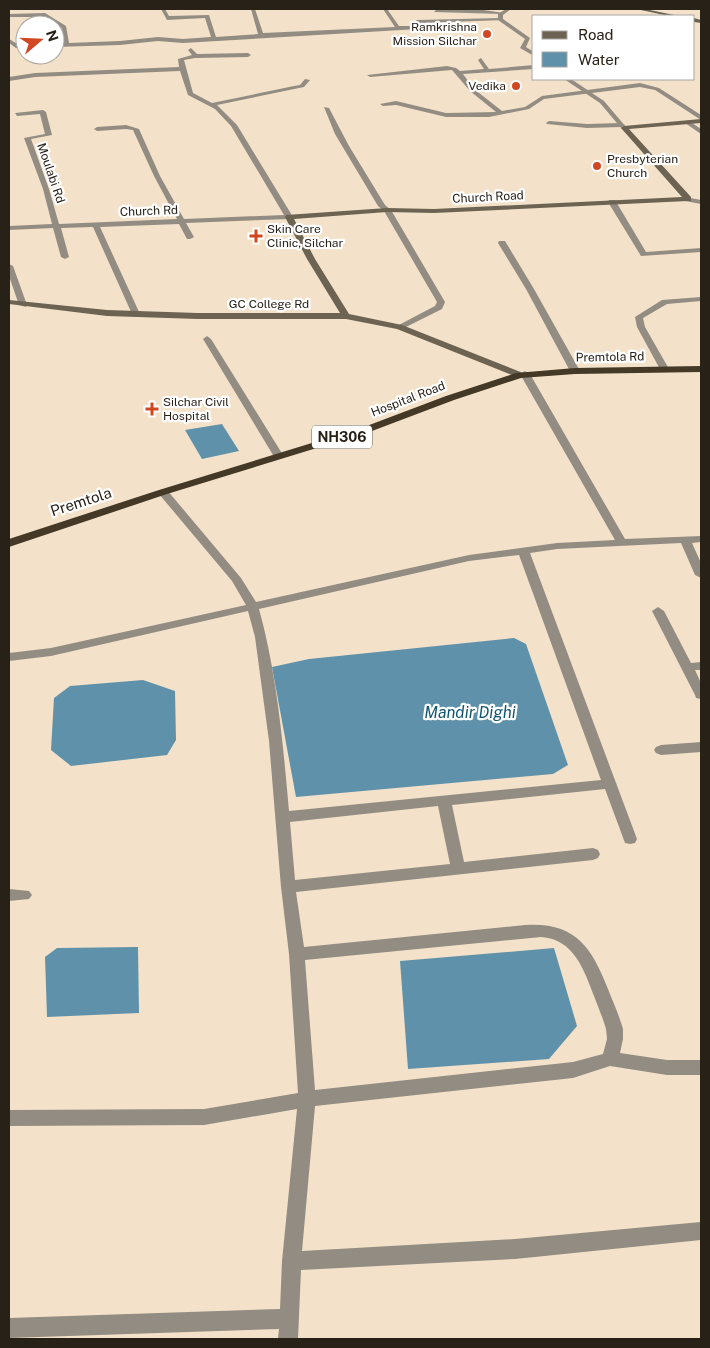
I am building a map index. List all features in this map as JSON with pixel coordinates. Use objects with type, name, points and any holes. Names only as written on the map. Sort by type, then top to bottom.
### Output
[{"type":"highway","name":"Premtola Rd","points":[[523,374],[575,371],[701,369]]},
{"type":"highway","name":"Hospital Road","points":[[163,492],[368,429],[450,398],[523,374]]},
{"type":"highway","name":"Premtola","points":[[9,544],[163,492]]},
{"type":"main road","points":[[638,9],[671,15]]},
{"type":"main road","points":[[623,126],[687,122],[701,119]]},
{"type":"main road","points":[[623,126],[688,198]]},
{"type":"main road","name":"Church Road","points":[[289,217],[387,210],[434,211],[688,198]]},
{"type":"main road","points":[[289,217],[311,259],[346,316]]},
{"type":"main road","name":"GC College Rd","points":[[9,302],[23,305],[136,314],[346,316],[398,327],[523,374]]},
{"type":"street","points":[[163,9],[167,18],[207,16],[214,38]]},
{"type":"street","points":[[253,9],[261,35]]},
{"type":"street","points":[[385,9],[398,28]]},
{"type":"street","points":[[501,20],[500,14],[504,10]]},
{"type":"street","points":[[436,11],[504,10]]},
{"type":"street","points":[[9,16],[46,16],[64,27],[67,45],[158,39],[183,41],[418,27],[417,22],[501,20],[528,39],[523,48],[532,53]]},
{"type":"street","points":[[183,41],[195,56]]},
{"type":"street","points":[[248,55],[195,56],[181,59],[182,69],[190,94],[217,108],[234,125],[289,217]]},
{"type":"street","points":[[481,60],[487,70]]},
{"type":"street","points":[[459,73],[532,67]]},
{"type":"street","points":[[9,79],[35,75],[182,69]]},
{"type":"street","points":[[370,75],[454,69],[472,90],[501,113]]},
{"type":"street","points":[[210,105],[294,88],[305,84],[307,80]]},
{"type":"street","points":[[569,80],[602,102],[623,126]]},
{"type":"street","points":[[382,104],[396,103],[446,115],[469,116],[527,108],[542,98],[623,85],[646,85],[657,89],[701,119]]},
{"type":"street","points":[[326,108],[334,127],[356,165],[382,206],[387,210],[441,302],[439,307],[398,327]]},
{"type":"street","name":"Moulabi Rd","points":[[17,114],[43,112],[49,135],[27,138],[57,226]]},
{"type":"street","points":[[687,122],[701,132]]},
{"type":"street","points":[[550,123],[623,126]]},
{"type":"street","points":[[96,129],[136,128],[158,176],[190,237]]},
{"type":"street","points":[[688,198],[701,202]]},
{"type":"street","points":[[612,202],[644,254],[701,250]]},
{"type":"street","name":"Church Rd","points":[[9,228],[289,217]]},
{"type":"street","points":[[95,224],[136,314]]},
{"type":"street","points":[[57,226],[65,257]]},
{"type":"street","points":[[502,243],[530,289],[575,371]]},
{"type":"street","points":[[9,266],[23,305]]},
{"type":"street","points":[[664,369],[641,327],[639,317],[665,302],[701,299]]},
{"type":"street","points":[[208,339],[278,456]]},
{"type":"street","points":[[523,374],[622,543]]},
{"type":"street","points":[[163,492],[237,580],[253,607],[260,637],[275,732],[288,887],[297,954],[306,1099],[292,1261],[288,1339]]},
{"type":"street","points":[[9,657],[51,652],[430,566],[523,550],[701,539]]},
{"type":"street","points":[[686,540],[701,575]]},
{"type":"street","points":[[523,550],[630,839]]},
{"type":"street","points":[[658,611],[701,695]]},
{"type":"street","points":[[687,667],[701,666]]},
{"type":"street","points":[[661,750],[701,747]]},
{"type":"street","points":[[283,817],[609,784]]},
{"type":"street","points":[[444,801],[458,869]]},
{"type":"street","points":[[288,887],[593,854]]},
{"type":"street","points":[[297,954],[520,932],[545,931],[560,934],[570,940],[582,953],[591,968],[615,1031],[610,1059]]},
{"type":"street","points":[[9,1118],[204,1117],[265,1108],[306,1099],[573,1070],[610,1059],[649,1067],[701,1068]]},
{"type":"street","points":[[292,1261],[515,1249],[701,1231]]},
{"type":"street","points":[[9,1328],[289,1319]]},
{"type":"water","points":[[222,424],[239,451],[202,459],[185,430]]},
{"type":"water","name":"Mandir Dighi","points":[[514,638],[526,644],[568,765],[553,774],[296,797],[272,667],[309,659]]},
{"type":"water","points":[[143,680],[175,691],[176,740],[167,755],[71,766],[51,750],[54,698],[70,686]]},
{"type":"water","points":[[138,947],[139,1013],[47,1017],[45,957],[57,948]]},
{"type":"water","points":[[554,948],[577,1026],[549,1059],[408,1069],[400,961]]},
{"type":"place","name":"Ramkrishna Mission Silchar","points":[[487,34]]},
{"type":"place","name":"Vedika","points":[[516,86]]},
{"type":"place","name":"Presbyterian Church","points":[[597,166]]},
{"type":"place","name":"Skin Care Clinic, Silchar","points":[[256,236]]},
{"type":"place","name":"Silchar Civil Hospital","points":[[152,409]]}]
